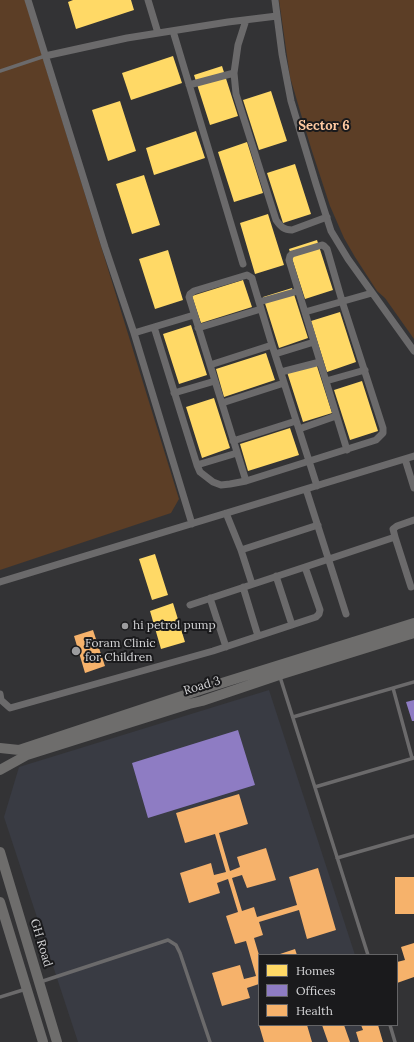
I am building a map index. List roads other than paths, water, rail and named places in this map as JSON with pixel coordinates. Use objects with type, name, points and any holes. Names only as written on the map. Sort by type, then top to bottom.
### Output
[{"type":"street","points":[[28,0],[134,333],[192,524]]},
{"type":"street","points":[[148,0],[158,33]]},
{"type":"street","points":[[275,0],[286,79],[291,101],[331,231],[348,259],[414,351]]},
{"type":"street","points":[[45,56],[126,38],[277,16]]},
{"type":"street","points":[[246,20],[238,45],[234,74],[236,94],[276,220],[286,230],[292,230],[327,217]]},
{"type":"street","points":[[173,31],[243,264]]},
{"type":"street","points":[[189,85],[234,74]]},
{"type":"street","points":[[154,327],[197,465],[200,472],[213,482],[230,484],[246,481],[347,450],[376,440],[383,434],[383,428],[342,301],[327,249],[324,246],[322,245],[292,254],[289,260],[347,450]]},
{"type":"street","points":[[246,481],[189,297],[194,291],[247,275],[252,278],[317,486]]},
{"type":"street","points":[[198,328],[298,291]]},
{"type":"street","points":[[305,312],[372,293]]},
{"type":"street","points":[[134,333],[194,315]]},
{"type":"street","points":[[275,354],[314,342]]},
{"type":"street","points":[[210,365],[272,345]]},
{"type":"street","points":[[281,372],[320,362]]},
{"type":"street","points":[[326,381],[365,370]]},
{"type":"street","points":[[174,393],[214,381]]},
{"type":"street","points":[[222,403],[284,383]]},
{"type":"street","points":[[299,429],[336,416]]},
{"type":"street","points":[[233,441],[296,421]]},
{"type":"street","points":[[197,465],[237,453]]},
{"type":"street","points":[[0,582],[414,456]]},
{"type":"street","points":[[405,458],[414,488]]},
{"type":"street","points":[[306,489],[346,614]]},
{"type":"street","points":[[226,513],[241,550],[252,584]]},
{"type":"street","points":[[411,587],[393,529],[414,520]]},
{"type":"street","points":[[241,550],[318,525]]},
{"type":"street","points":[[190,605],[395,537]]},
{"type":"street","points":[[0,694],[1,700],[10,708],[226,647],[316,617],[320,610],[306,567]]},
{"type":"street","points":[[276,576],[292,625]]},
{"type":"street","points":[[243,587],[258,636]]},
{"type":"street","points":[[210,598],[226,647]]},
{"type":"street","name":"Road 3","points":[[0,770],[27,755],[202,701],[278,670],[414,623]]},
{"type":"street","name":"Road 3","points":[[0,748],[18,750],[206,688],[414,633]]},
{"type":"street","name":"GH Road","points":[[0,852],[57,1042]]},
{"type":"street","points":[[0,902],[43,1042]]},
{"type":"lane","points":[[0,71],[45,56]]},
{"type":"lane","points":[[278,670],[368,954]]},
{"type":"lane","points":[[293,717],[414,682]]},
{"type":"lane","points":[[315,787],[413,758],[393,688]]},
{"type":"lane","points":[[338,858],[414,836]]},
{"type":"lane","points":[[39,983],[168,940],[176,945],[180,952],[210,1042]]},
{"type":"lane","points":[[0,997],[27,988]]},
{"type":"lane","points":[[390,1026],[395,1042]]},
{"type":"place","name":"hi petrol pump","points":[[125,626]]},
{"type":"place","name":"Foram Clinic for Children","points":[[76,651]]},
{"type":"district","name":"Sector 6","points":[[324,126]]}]
